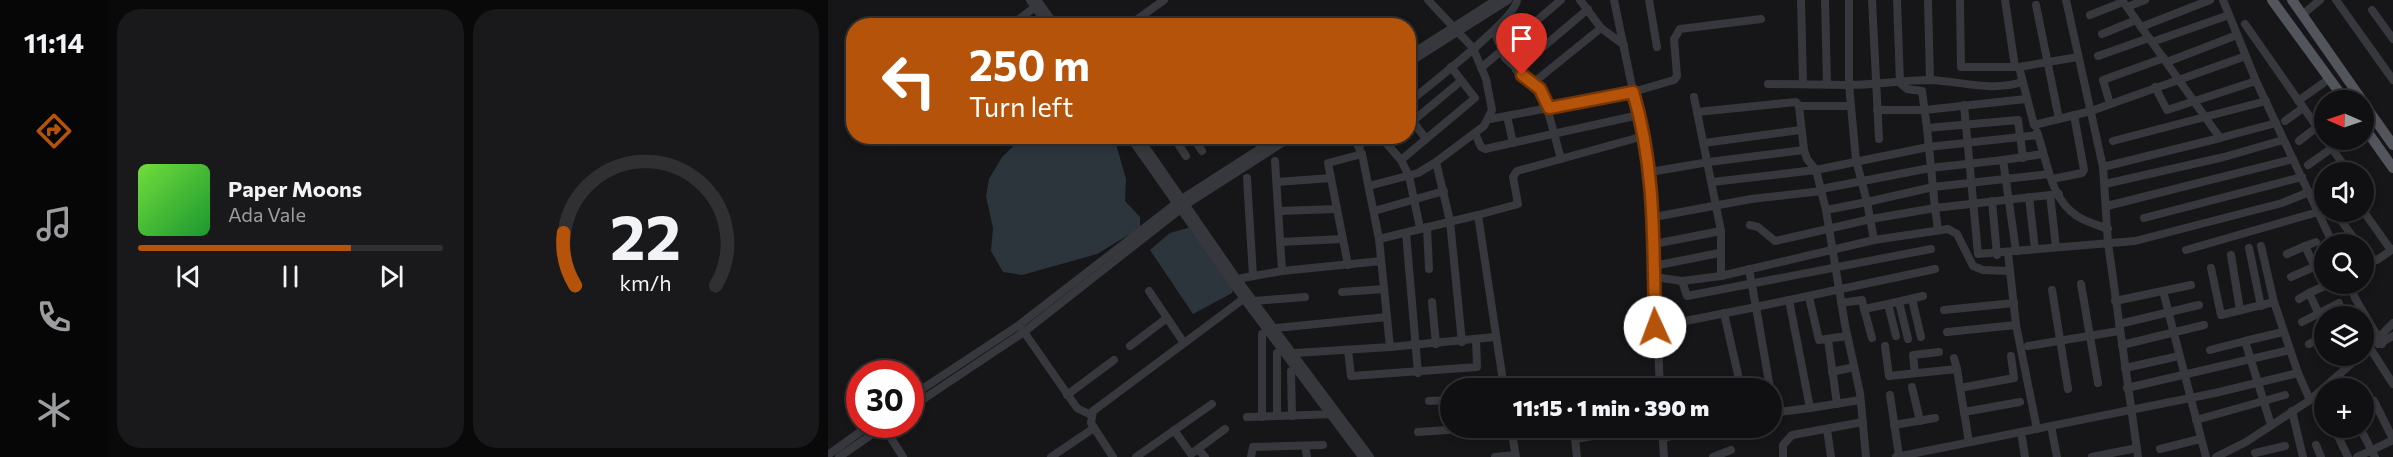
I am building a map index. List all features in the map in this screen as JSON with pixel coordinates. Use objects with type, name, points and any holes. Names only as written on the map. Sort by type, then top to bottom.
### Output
[{"type":"main road","points":[[2272,0],[2337,90]]},
{"type":"main road","points":[[2292,0],[2355,90]]},
{"type":"main road","points":[[2374,118],[2392,143]]},
{"type":"main road","points":[[2374,142],[2393,168]]},
{"type":"street","points":[[1139,18],[1164,0]]},
{"type":"street","points":[[1428,0],[1473,48],[1488,88],[1492,110],[1490,119]]},
{"type":"street","points":[[1416,57],[1496,0]]},
{"type":"street","points":[[1416,51],[1508,0]]},
{"type":"street","points":[[1416,96],[1494,31],[1516,8],[1517,0]]},
{"type":"street","points":[[1481,68],[1562,0]]},
{"type":"street","points":[[1580,0],[1601,28],[1624,45]]},
{"type":"street","points":[[1614,0],[1650,172],[1654,217],[1655,327],[1659,378]]},
{"type":"street","points":[[1649,0],[1658,47]]},
{"type":"street","points":[[1801,0],[1803,83]]},
{"type":"street","points":[[1825,0],[1827,84]]},
{"type":"street","points":[[1849,0],[1849,85],[1856,160],[1874,240]]},
{"type":"street","points":[[1872,0],[1879,139]]},
{"type":"street","points":[[1897,0],[1900,83]]},
{"type":"street","points":[[1928,0],[1930,80]]},
{"type":"street","points":[[1960,0],[1961,67],[2017,67],[2078,57]]},
{"type":"street","points":[[2005,0],[2017,67],[2054,194],[2055,247]]},
{"type":"street","points":[[2066,0],[2103,167],[2115,301],[2138,453],[2092,457]]},
{"type":"street","points":[[2090,15],[2124,3],[2145,0]]},
{"type":"street","points":[[2102,34],[2197,2],[2210,0]]},
{"type":"street","points":[[2223,0],[2256,81],[2266,101],[2281,122],[2283,140],[2314,203]]},
{"type":"street","points":[[2302,15],[2320,0]]},
{"type":"street","points":[[2336,0],[2393,80]]},
{"type":"street","points":[[1018,18],[1034,2]]},
{"type":"street","points":[[1034,2],[1043,18]]},
{"type":"street","points":[[1034,2],[1049,18]]},
{"type":"street","points":[[2124,3],[2220,138]]},
{"type":"street","points":[[2036,5],[2059,119]]},
{"type":"street","points":[[1516,70],[1588,9]]},
{"type":"street","points":[[2372,10],[2393,39]]},
{"type":"street","points":[[2098,56],[2229,15]]},
{"type":"street","points":[[1369,186],[1426,170],[1490,119],[1633,92],[1676,78],[1674,39],[1680,30],[1761,19]]},
{"type":"street","points":[[2245,24],[2314,123]]},
{"type":"street","points":[[1533,83],[1601,28]]},
{"type":"street","points":[[1494,31],[1502,52],[1516,70],[1543,93],[1549,108],[1561,159]]},
{"type":"street","points":[[2110,104],[2103,80],[2237,35]]},
{"type":"street","points":[[2034,125],[2091,111],[2246,56]]},
{"type":"street","points":[[1451,67],[1475,98]]},
{"type":"street","points":[[2103,167],[2281,122],[2329,79]]},
{"type":"street","points":[[1768,84],[1875,85],[1930,80],[1978,87],[2009,86],[2022,82]]},
{"type":"street","points":[[1416,116],[1461,81]]},
{"type":"street","points":[[2155,87],[2167,110],[2256,81]]},
{"type":"street","points":[[1900,83],[1908,89],[1922,91],[1938,230]]},
{"type":"street","points":[[1401,160],[1488,88]]},
{"type":"street","points":[[1694,97],[1709,162],[1721,231],[1719,253],[1721,276]]},
{"type":"street","points":[[1877,110],[1925,110],[2026,99]]},
{"type":"street","points":[[2113,141],[2266,101]]},
{"type":"street","points":[[1697,112],[1796,102],[1799,106],[1804,150],[1816,170],[1826,210],[1837,268],[1840,303],[1860,400],[1866,457]]},
{"type":"street","points":[[1964,105],[1977,254],[1997,255],[2035,249],[2135,241],[2282,203],[2309,192]]},
{"type":"street","points":[[1799,106],[1851,106]]},
{"type":"street","points":[[1475,133],[1481,147],[1485,150],[1639,115]]},
{"type":"street","points":[[1826,210],[1933,187],[2083,172],[2074,115]]},
{"type":"street","points":[[1508,116],[1514,143]]},
{"type":"street","points":[[1927,128],[2018,120],[2023,158]]},
{"type":"street","points":[[1416,128],[1426,139]]},
{"type":"street","points":[[2299,141],[2314,129]]},
{"type":"street","points":[[1704,143],[1800,130]]},
{"type":"street","points":[[1712,182],[1816,170],[1928,147],[2038,135]]},
{"type":"street","points":[[1379,239],[1518,204],[1513,177],[1517,171],[1644,136]]},
{"type":"street","points":[[2105,184],[2224,157],[2283,140]]},
{"type":"street","points":[[2379,149],[2392,143]]},
{"type":"street","points":[[1135,144],[1182,204],[1249,298],[1276,327],[1295,353],[1362,457]]},
{"type":"street","points":[[1143,144],[1182,204],[1249,298],[1335,414],[1370,457]]},
{"type":"street","points":[[1178,144],[1186,156]]},
{"type":"street","points":[[1197,144],[1202,151]]},
{"type":"street","points":[[924,398],[1021,328],[1182,204],[1267,144]]},
{"type":"street","points":[[1182,204],[1280,144]]},
{"type":"street","points":[[1388,144],[1401,160],[1409,176],[1414,200],[1424,228],[1429,269]]},
{"type":"street","points":[[1360,145],[1379,239],[1390,347]]},
{"type":"street","points":[[1650,172],[1804,150]]},
{"type":"street","points":[[2308,165],[2329,150]]},
{"type":"street","points":[[1348,265],[1329,162],[1362,154]]},
{"type":"street","points":[[1654,217],[1716,205],[1821,190],[1930,168],[2043,154]]},
{"type":"street","points":[[2107,206],[2293,159]]},
{"type":"street","points":[[2003,160],[2010,200],[2012,252],[2010,271],[2016,325],[2037,429]]},
{"type":"street","points":[[1275,161],[1282,271]]},
{"type":"street","points":[[1436,162],[1450,221],[1462,342]]},
{"type":"street","points":[[2144,218],[2302,177]]},
{"type":"street","points":[[1246,178],[1253,276]]},
{"type":"street","points":[[1277,182],[1331,178]]},
{"type":"street","points":[[1374,211],[1444,191]]},
{"type":"street","points":[[1750,225],[1758,227],[1775,241],[1871,219],[1935,208],[2054,194],[2078,216],[2108,229]]},
{"type":"street","points":[[2029,197],[2035,249]]},
{"type":"street","points":[[1992,201],[1997,255]]},
{"type":"street","points":[[1279,212],[1337,209]]},
{"type":"street","points":[[2186,250],[2314,213]]},
{"type":"street","points":[[1478,215],[1502,378]]},
{"type":"street","points":[[2372,222],[2392,249],[2377,260],[2374,260]]},
{"type":"street","points":[[1654,277],[1682,281],[1721,276],[1874,240],[1948,229],[1957,234],[1970,261],[1977,268],[2010,271]]},
{"type":"street","points":[[1654,244],[1721,231]]},
{"type":"street","points":[[1406,233],[1418,373]]},
{"type":"street","points":[[1280,242],[1343,239]]},
{"type":"street","points":[[2287,254],[2314,243]]},
{"type":"street","points":[[2261,246],[2283,332],[2310,400]]},
{"type":"street","points":[[2291,277],[2314,266],[2305,246]]},
{"type":"street","points":[[2249,248],[2261,306]]},
{"type":"street","points":[[1682,281],[1687,297],[1931,249]]},
{"type":"street","points":[[1654,266],[1719,253]]},
{"type":"street","points":[[2230,255],[2240,310]]},
{"type":"street","points":[[1237,279],[1282,271],[1381,261]]},
{"type":"street","points":[[2211,268],[2221,314],[2274,302]]},
{"type":"street","points":[[1749,269],[1768,378]]},
{"type":"street","points":[[1655,327],[1809,297],[1935,269]]},
{"type":"street","points":[[2081,284],[2098,382]]},
{"type":"street","points":[[2115,301],[2192,285]]},
{"type":"street","points":[[1342,292],[1384,289]]},
{"type":"street","points":[[2052,290],[2068,389]]},
{"type":"street","points":[[1149,291],[1184,343]]},
{"type":"street","points":[[2163,291],[2206,457]]},
{"type":"street","points":[[2299,298],[2314,291]]},
{"type":"street","points":[[2309,293],[2315,306]]},
{"type":"street","points":[[1864,309],[1923,296]]},
{"type":"street","points":[[1113,457],[1094,428],[1091,415],[1095,408],[1249,298],[1305,297]]},
{"type":"street","points":[[1809,297],[1819,340],[1847,336]]},
{"type":"street","points":[[1912,299],[1921,337]]},
{"type":"street","points":[[1789,300],[1810,408]]},
{"type":"street","points":[[1840,303],[1862,300],[1872,338]]},
{"type":"street","points":[[1432,302],[1436,344]]},
{"type":"street","points":[[1899,302],[1911,347],[1915,373]]},
{"type":"street","points":[[1944,310],[2014,303]]},
{"type":"street","points":[[2333,306],[2339,303]]},
{"type":"street","points":[[1888,304],[1896,336]]},
{"type":"street","points":[[2028,346],[2090,336],[2199,305]]},
{"type":"street","points":[[1725,313],[1739,378]]},
{"type":"street","points":[[2302,322],[2314,315]]},
{"type":"street","points":[[1276,327],[1387,317]]},
{"type":"street","points":[[1130,346],[1167,318]]},
{"type":"street","points":[[2374,344],[2393,323]]},
{"type":"street","points":[[1947,332],[2016,325]]},
{"type":"street","points":[[2122,345],[2204,325]]},
{"type":"street","points":[[1021,328],[1077,408],[1091,415]]},
{"type":"street","points":[[924,388],[1021,328]]},
{"type":"street","points":[[2210,350],[2283,332]]},
{"type":"street","points":[[1262,334],[1262,417]]},
{"type":"street","points":[[2374,345],[2393,336]]},
{"type":"street","points":[[1295,353],[1462,342],[1495,337]]},
{"type":"street","points":[[1348,350],[1351,376],[1418,373],[1476,367],[1476,339]]},
{"type":"street","points":[[1828,340],[1837,404]]},
{"type":"street","points":[[2245,341],[2271,425]]},
{"type":"street","points":[[2309,344],[2314,342]]},
{"type":"street","points":[[1885,346],[1889,376],[1957,369]]},
{"type":"street","points":[[1911,347],[1939,352]]},
{"type":"street","points":[[2374,347],[2393,384]]},
{"type":"street","points":[[2127,388],[2290,350]]},
{"type":"street","points":[[1277,353],[1277,416]]},
{"type":"street","points":[[1960,388],[2014,378],[2011,356]]},
{"type":"street","points":[[2125,368],[2179,356]]},
{"type":"street","points":[[1954,358],[1969,442]]},
{"type":"street","points":[[1067,395],[1114,360]]},
{"type":"street","points":[[2216,457],[2252,439],[2310,400],[2348,366]]},
{"type":"street","points":[[1832,372],[1854,367]]},
{"type":"street","points":[[1291,371],[1292,416]]},
{"type":"street","points":[[1890,395],[1894,425],[1903,456],[2191,398],[2298,373]]},
{"type":"street","points":[[1912,387],[1920,421]]},
{"type":"street","points":[[2196,420],[2285,395]]},
{"type":"street","points":[[1429,401],[1440,400]]},
{"type":"street","points":[[1782,412],[1860,400]]},
{"type":"street","points":[[2357,457],[2373,454],[2393,439],[2374,401]]},
{"type":"street","points":[[1964,412],[2020,402]]},
{"type":"street","points":[[1136,457],[1212,404]]},
{"type":"street","points":[[2292,411],[2303,457]]},
{"type":"street","points":[[1247,417],[1335,414]]},
{"type":"street","points":[[1894,425],[1935,418]]},
{"type":"street","points":[[1783,457],[1783,445],[1792,435],[1863,422]]},
{"type":"street","points":[[2051,426],[2056,457]]},
{"type":"street","points":[[1052,457],[1094,428]]},
{"type":"street","points":[[1192,453],[1225,429]]},
{"type":"street","points":[[1827,429],[1831,457]]},
{"type":"street","points":[[1174,430],[1192,453],[1205,457]]},
{"type":"street","points":[[1418,432],[1440,431]]},
{"type":"street","points":[[2021,432],[2025,457]]},
{"type":"street","points":[[828,455],[852,438]]},
{"type":"street","points":[[845,455],[867,438]]},
{"type":"street","points":[[892,438],[903,457]]},
{"type":"street","points":[[1495,457],[1516,456],[1513,438]]},
{"type":"street","points":[[1577,457],[1575,439],[1581,438]]},
{"type":"street","points":[[1663,438],[1664,457]]},
{"type":"street","points":[[2339,438],[2348,457]]},
{"type":"street","points":[[2365,438],[2373,454]]},
{"type":"street","points":[[2160,449],[2200,439]]},
{"type":"street","points":[[2252,439],[2256,455],[2284,446]]},
{"type":"street","points":[[1251,457],[1253,447],[1323,445]]},
{"type":"street","points":[[1276,446],[1278,457]]},
{"type":"street","points":[[1305,446],[1307,457]]},
{"type":"street","points":[[2316,446],[2321,457]]},
{"type":"street","points":[[1713,457],[1731,450]]},
{"type":"shaded area","points":[[1016,144],[1116,144],[1126,179],[1125,201],[1140,217],[1140,228],[1097,254],[1022,275],[1003,272],[991,251],[993,228],[986,196],[989,179],[1002,157]]},
{"type":"shaded area","points":[[1191,227],[1234,288],[1232,293],[1193,314],[1150,250],[1170,233]]},
{"type":"route","points":[[1522,75],[1540,89],[1549,108],[1633,92],[1650,172],[1654,217],[1655,327]]}]
